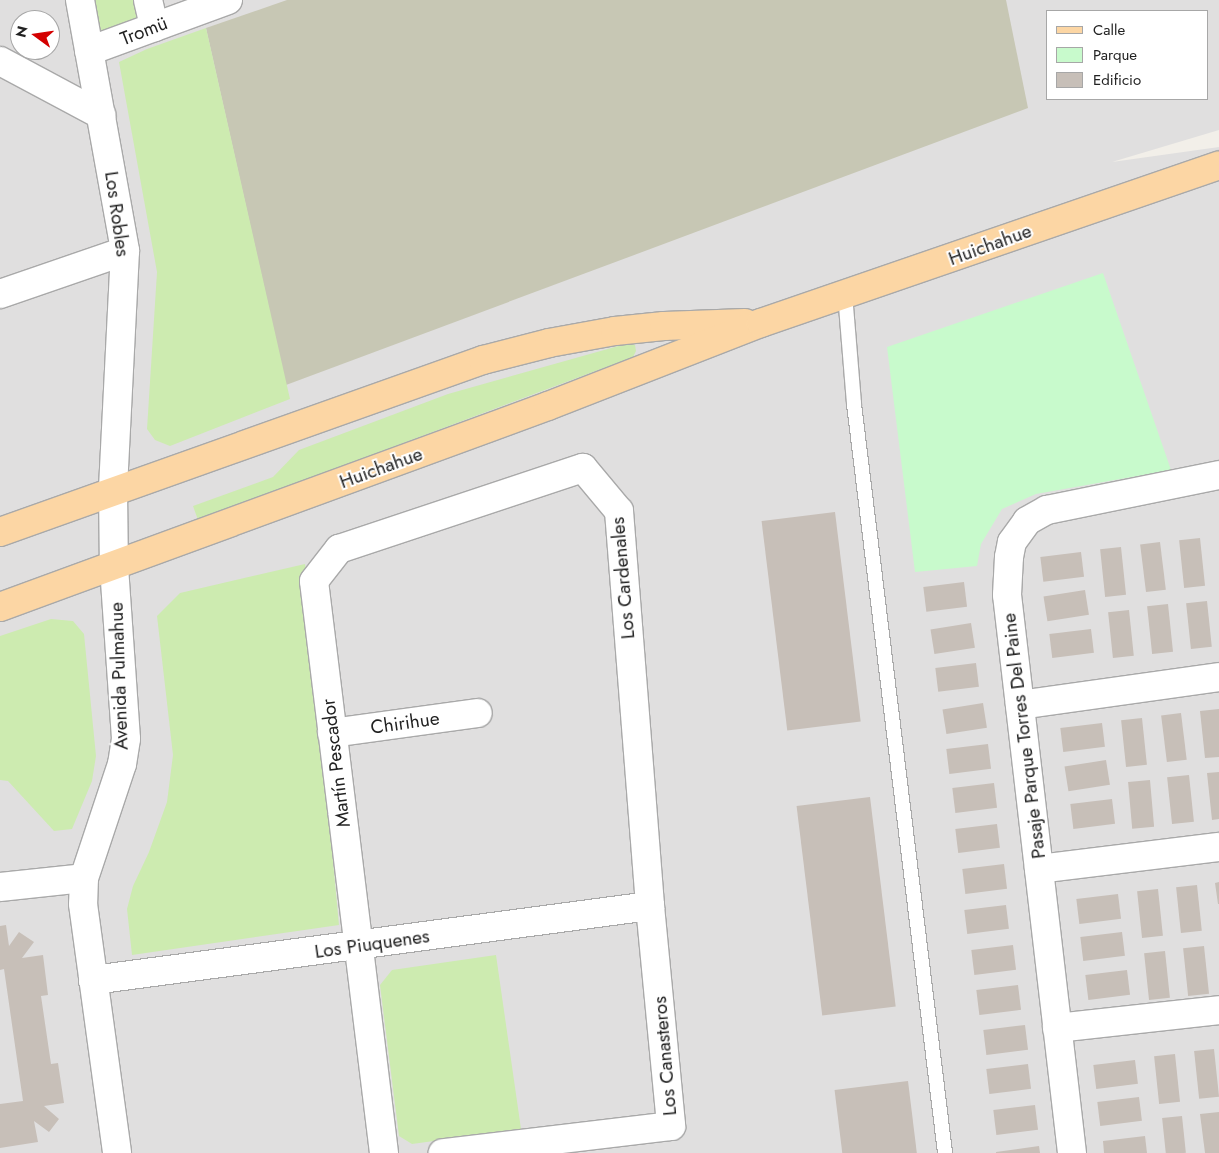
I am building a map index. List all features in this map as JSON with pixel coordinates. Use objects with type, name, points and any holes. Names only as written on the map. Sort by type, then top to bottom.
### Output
[{"type":"main road","name":"Huichahue","points":[[0,607],[114,567],[539,409],[761,323],[1219,165]]},
{"type":"main road","name":"Huichahue","points":[[0,532],[113,490],[483,360],[549,343],[615,331],[664,326],[761,323]]},
{"type":"street","name":"Los Robles","points":[[80,0],[124,251],[113,490]]},
{"type":"street","points":[[148,0],[154,27]]},
{"type":"street","name":"Tromü","points":[[89,51],[228,0]]},
{"type":"street","points":[[4,67],[101,115]]},
{"type":"street","points":[[0,294],[124,251]]},
{"type":"street","name":"Los Cardenales","points":[[314,581],[339,549],[583,468],[619,511],[650,906]]},
{"type":"street","name":"Pasaje Parque Torres Del Paine","points":[[1072,1153],[1007,595],[1009,557],[1012,542],[1019,529],[1027,521],[1047,510],[1219,475]]},
{"type":"street","name":"Avenida Pulmahue","points":[[113,490],[114,567],[126,739],[122,764],[84,878],[83,904],[117,1153]]},
{"type":"street","name":"Martín Pescador","points":[[314,581],[358,946]]},
{"type":"street","points":[[1020,705],[1219,677]]},
{"type":"street","name":"Chirihue","points":[[332,733],[478,713]]},
{"type":"street","points":[[1039,868],[1219,847]]},
{"type":"street","points":[[0,887],[84,878]]},
{"type":"street","name":"Los Piuquenes","points":[[94,980],[650,906]]},
{"type":"street","name":"Los Canasteros","points":[[443,1153],[671,1126],[650,906]]},
{"type":"street","points":[[358,946],[384,1153]]},
{"type":"street","points":[[1057,1028],[1219,1010]]},
{"type":"lane","points":[[845,294],[854,404],[945,1153]]},
{"type":"shaded area","points":[[0,0],[1219,0],[1219,130],[1112,162],[1219,147],[1219,1153],[0,1153]]},
{"type":"shaded area","points":[[287,0],[1006,0],[1028,108],[286,385],[206,28]]},
{"type":"green space","points":[[90,0],[137,0],[143,21],[97,38]]},
{"type":"green space","points":[[206,28],[290,399],[170,446],[155,440],[147,429],[157,272],[119,62],[147,49]]},
{"type":"green space","points":[[1103,273],[1171,470],[1036,494],[1002,509],[981,544],[977,566],[915,572],[887,347]]},
{"type":"green space","points":[[629,343],[635,345],[636,351],[633,357],[198,520],[193,506],[273,477],[299,450],[448,394]]},
{"type":"green space","points":[[305,564],[339,925],[132,955],[127,909],[133,886],[149,852],[167,802],[173,755],[157,616],[180,593]]},
{"type":"green space","points":[[51,619],[73,621],[84,634],[96,756],[92,781],[72,829],[54,831],[8,781],[0,780],[0,636]]},
{"type":"green space","points":[[496,955],[521,1129],[412,1144],[399,1136],[380,985],[392,970]]},
{"type":"building","points":[[835,512],[861,721],[787,730],[762,521]]},
{"type":"building","points":[[1200,538],[1205,586],[1184,588],[1179,540]]},
{"type":"building","points":[[1160,542],[1166,590],[1146,592],[1140,544]]},
{"type":"building","points":[[1121,547],[1126,595],[1105,597],[1100,549]]},
{"type":"building","points":[[1081,552],[1084,577],[1043,582],[1040,557]]},
{"type":"building","points":[[964,582],[967,607],[926,612],[923,587]]},
{"type":"building","points":[[1085,590],[1089,615],[1047,621],[1044,597]]},
{"type":"building","points":[[1207,601],[1212,647],[1191,649],[1186,603]]},
{"type":"building","points":[[1168,604],[1173,652],[1152,654],[1147,606]]},
{"type":"building","points":[[1129,610],[1134,656],[1113,658],[1108,612]]},
{"type":"building","points":[[971,623],[975,648],[934,654],[931,629]]},
{"type":"building","points":[[1091,629],[1094,653],[1052,658],[1049,634]]},
{"type":"building","points":[[976,663],[979,687],[938,692],[935,668]]},
{"type":"building","points":[[983,703],[987,728],[946,734],[943,709]]},
{"type":"building","points":[[1219,709],[1219,757],[1205,758],[1200,711]]},
{"type":"building","points":[[1181,713],[1187,760],[1167,762],[1161,715]]},
{"type":"building","points":[[1142,718],[1147,765],[1126,767],[1121,720]]},
{"type":"building","points":[[1102,723],[1105,747],[1063,752],[1060,728]]},
{"type":"building","points":[[988,744],[991,769],[949,774],[946,749]]},
{"type":"building","points":[[1106,760],[1110,785],[1068,791],[1065,767]]},
{"type":"building","points":[[1219,772],[1219,819],[1212,820],[1207,773]]},
{"type":"building","points":[[1189,775],[1194,822],[1172,824],[1167,777]]},
{"type":"building","points":[[1150,780],[1154,827],[1132,829],[1128,782]]},
{"type":"building","points":[[994,783],[997,808],[955,813],[952,788]]},
{"type":"building","points":[[870,797],[896,1006],[822,1015],[797,806]]},
{"type":"building","points":[[1112,799],[1115,824],[1073,829],[1070,804]]},
{"type":"building","points":[[997,824],[1000,848],[958,853],[955,829]]},
{"type":"building","points":[[1004,864],[1007,889],[965,894],[962,869]]},
{"type":"building","points":[[1219,882],[1219,904],[1218,904],[1215,883]]},
{"type":"building","points":[[1197,885],[1202,931],[1181,933],[1176,887]]},
{"type":"building","points":[[1158,889],[1163,936],[1142,938],[1137,891]]},
{"type":"building","points":[[1118,894],[1121,919],[1079,924],[1076,899]]},
{"type":"building","points":[[1006,905],[1009,929],[967,934],[964,910]]},
{"type":"building","points":[[6,925],[9,946],[19,932],[34,942],[22,958],[43,955],[48,995],[41,996],[51,1064],[58,1063],[64,1103],[44,1106],[59,1119],[49,1132],[34,1121],[38,1142],[0,1148],[0,1104],[23,1101],[4,969],[0,970],[0,926]]},
{"type":"building","points":[[1122,932],[1125,956],[1083,961],[1080,937]]},
{"type":"building","points":[[1013,945],[1016,970],[974,975],[971,950]]},
{"type":"building","points":[[1204,946],[1209,994],[1188,996],[1183,948]]},
{"type":"building","points":[[1165,951],[1170,998],[1149,1000],[1144,953]]},
{"type":"building","points":[[1127,970],[1130,995],[1088,1000],[1085,975]]},
{"type":"building","points":[[1018,985],[1021,1010],[979,1015],[976,990]]},
{"type":"building","points":[[1025,1025],[1028,1050],[986,1055],[983,1030]]},
{"type":"building","points":[[1214,1049],[1219,1097],[1199,1099],[1194,1051]]},
{"type":"building","points":[[1175,1054],[1180,1102],[1159,1104],[1154,1056]]},
{"type":"building","points":[[1135,1060],[1138,1084],[1096,1089],[1093,1065]]},
{"type":"building","points":[[1028,1064],[1031,1089],[989,1094],[986,1069]]},
{"type":"building","points":[[908,1081],[917,1153],[842,1153],[835,1090]]},
{"type":"building","points":[[1139,1097],[1142,1121],[1100,1126],[1097,1102]]},
{"type":"building","points":[[1035,1105],[1038,1130],[996,1135],[993,1110]]},
{"type":"building","points":[[1219,1112],[1219,1153],[1205,1153],[1200,1114]]},
{"type":"building","points":[[1182,1116],[1186,1153],[1166,1153],[1162,1118]]},
{"type":"building","points":[[1145,1136],[1147,1153],[1104,1153],[1103,1141]]},
{"type":"building","points":[[1039,1146],[1040,1153],[996,1153],[996,1152]]}]
